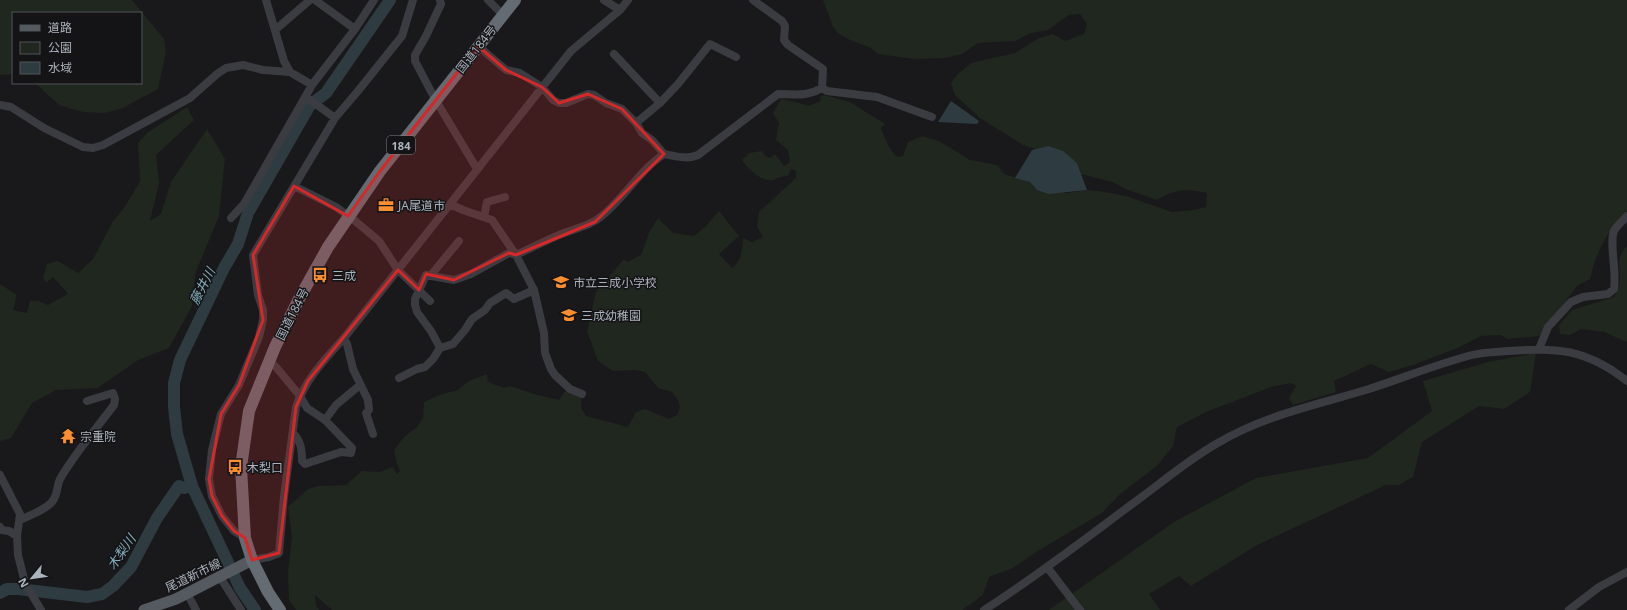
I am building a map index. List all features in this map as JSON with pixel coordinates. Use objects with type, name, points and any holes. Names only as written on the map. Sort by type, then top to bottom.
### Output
[{"type":"highway","name":"国道184号","points":[[280,610],[248,563],[241,467],[249,411],[268,361],[299,299],[328,247],[348,216],[380,171],[515,0]]},
{"type":"main road","name":"尾道新市線","points":[[144,610],[162,607],[248,563]]},
{"type":"street","points":[[266,0],[284,61],[290,72]]},
{"type":"street","points":[[275,30],[310,0]]},
{"type":"street","points":[[315,0],[355,29]]},
{"type":"street","points":[[231,218],[244,204],[307,98],[312,85],[355,29],[374,0]]},
{"type":"street","points":[[246,538],[234,531],[222,516],[212,496],[209,479],[211,458],[221,414],[239,384],[259,337],[264,320],[263,310],[258,295],[253,255],[294,186],[332,115],[358,91],[402,36],[413,0]]},
{"type":"street","points":[[440,0],[441,4],[415,55],[415,61],[477,169]]},
{"type":"street","points":[[488,0],[503,15]]},
{"type":"street","points":[[604,0],[620,10]]},
{"type":"street","points":[[248,563],[279,553],[284,496],[296,407],[308,381],[344,338],[571,51],[620,10],[628,0]]},
{"type":"street","points":[[758,1],[782,21],[785,26],[784,40],[788,45],[823,69],[822,88]]},
{"type":"street","points":[[636,123],[660,103],[678,84],[710,44],[736,57]]},
{"type":"street","points":[[478,46],[506,70],[520,74],[542,87],[553,100],[559,103],[566,103],[588,94],[606,104],[622,109],[636,123],[642,133],[652,140],[664,154],[686,158],[692,158],[698,155],[778,94],[812,94],[822,88]]},
{"type":"street","points":[[614,54],[660,103]]},
{"type":"street","points":[[0,105],[11,107],[44,128],[83,148],[93,148],[103,145],[190,98],[226,68],[243,65],[263,70],[290,72],[312,85]]},
{"type":"street","points":[[822,88],[827,91],[877,97],[932,117]]},
{"type":"street","points":[[307,98],[332,115]]},
{"type":"street","points":[[440,348],[431,331],[417,312],[415,305],[415,299],[426,275],[454,280],[471,274],[509,253],[516,255],[564,233],[595,222],[619,199],[655,160],[664,154]]},
{"type":"street","points":[[294,186],[336,207],[379,241],[398,270],[430,301]]},
{"type":"street","points":[[484,217],[487,202],[505,197]]},
{"type":"street","points":[[450,204],[492,220],[516,255],[534,290],[544,333],[545,353],[551,369],[555,376],[570,389],[582,394]]},
{"type":"street","points":[[1539,349],[1548,327],[1571,302],[1582,297],[1608,294],[1614,289],[1615,269],[1612,237],[1614,230],[1627,216]]},
{"type":"street","points":[[431,275],[459,242]]},
{"type":"street","points":[[399,378],[417,369],[425,367],[433,359],[440,348],[453,344],[472,319],[485,310],[490,303],[506,293],[514,299],[534,290]]},
{"type":"street","points":[[344,338],[347,344],[353,369],[368,400],[369,410],[366,413],[373,434]]},
{"type":"street","points":[[984,610],[1047,567],[1198,455],[1241,430],[1292,411],[1368,389],[1474,354],[1539,349],[1570,352],[1589,358],[1603,365],[1627,381]]},
{"type":"street","points":[[268,361],[276,367],[300,396],[307,408],[325,420],[352,448],[351,453],[341,452],[305,464],[302,461],[302,450],[298,438],[293,433]]},
{"type":"street","points":[[325,420],[336,405],[360,385]]},
{"type":"street","points":[[20,520],[47,507],[53,501],[58,494],[59,481],[114,405],[115,399],[113,393],[87,401]]},
{"type":"street","points":[[0,475],[20,514],[17,536],[18,555],[25,583],[41,610]]},
{"type":"street","points":[[0,527],[2,530],[9,531],[17,536]]},
{"type":"street","points":[[1047,567],[1080,610]]},
{"type":"street","points":[[1569,610],[1599,587],[1627,572]]},
{"type":"street","points":[[220,577],[241,610]]},
{"type":"street","points":[[187,593],[196,610]]},
{"type":"highlighted area","points":[[478,46],[506,70],[542,87],[559,103],[588,94],[622,109],[664,154],[595,222],[516,255],[509,253],[454,280],[426,274],[419,290],[398,270],[308,381],[296,407],[279,553],[252,560],[245,538],[234,531],[222,516],[212,496],[209,479],[221,414],[239,385],[263,320],[253,255],[294,186],[348,216],[380,171]]},
{"type":"green space","points":[[0,0],[132,0],[142,12],[12,12],[12,74],[0,75]]},
{"type":"green space","points":[[823,0],[1627,0],[1627,211],[1603,242],[1592,269],[1590,279],[1577,286],[1540,336],[1507,339],[1501,335],[1481,336],[1460,347],[1413,365],[1389,372],[1371,364],[1334,381],[1336,392],[1293,405],[1289,398],[1296,386],[1291,383],[1271,387],[1206,412],[1177,427],[1173,446],[1157,466],[1120,494],[1102,513],[1036,552],[1013,568],[989,577],[983,595],[962,610],[332,610],[315,595],[316,605],[319,610],[296,610],[289,600],[288,572],[292,536],[288,507],[308,489],[319,486],[346,485],[362,471],[379,472],[393,467],[397,474],[400,471],[394,450],[404,437],[416,428],[423,418],[424,402],[442,394],[458,390],[469,381],[487,374],[488,382],[504,388],[510,386],[559,400],[565,391],[581,398],[581,408],[586,416],[628,427],[636,412],[645,409],[669,419],[677,415],[680,408],[678,400],[672,392],[658,388],[645,372],[635,370],[613,371],[598,361],[587,331],[596,292],[624,259],[627,262],[641,255],[649,233],[658,218],[673,233],[694,236],[706,226],[719,211],[739,236],[719,254],[732,268],[740,259],[743,238],[752,242],[763,237],[757,227],[759,212],[796,178],[796,171],[791,169],[788,176],[768,180],[755,174],[742,160],[749,153],[762,151],[765,156],[770,158],[775,154],[784,166],[790,162],[788,150],[776,140],[779,123],[773,113],[781,99],[808,106],[821,101],[820,97],[824,95],[850,102],[885,124],[881,128],[889,147],[897,157],[903,156],[908,142],[922,136],[939,141],[970,160],[997,165],[1004,174],[1030,182],[1037,190],[1067,193],[1087,190],[1099,191],[1126,196],[1172,212],[1194,210],[1206,207],[1207,193],[1181,190],[1170,193],[1157,200],[1123,188],[1113,182],[1081,174],[1077,163],[1048,146],[1035,149],[1023,145],[980,118],[955,95],[951,83],[959,73],[971,63],[1015,53],[1039,38],[1053,34],[1065,41],[1084,34],[1087,24],[1080,14],[1069,15],[1048,30],[1031,33],[1015,41],[978,43],[962,54],[945,58],[914,59],[878,54],[871,48],[839,34],[833,27]]},
{"type":"green space","points":[[142,12],[164,39],[166,52],[158,89],[123,108],[105,113],[83,112],[59,105],[36,84],[142,84]]},
{"type":"green space","points":[[187,107],[194,120],[156,155],[159,183],[150,221],[161,214],[171,182],[207,129],[225,159],[219,216],[195,274],[192,306],[169,348],[138,360],[98,388],[56,390],[32,403],[11,438],[0,441],[0,284],[17,295],[13,310],[27,313],[30,301],[38,301],[48,305],[68,294],[53,277],[46,283],[43,278],[47,264],[58,261],[78,273],[93,259],[112,223],[126,205],[140,181],[138,143],[147,133]]},
{"type":"green space","points":[[1627,246],[1627,342],[1604,332],[1581,329],[1570,335],[1560,334],[1559,325],[1572,310],[1614,297],[1619,288],[1620,282],[1620,256]]},
{"type":"green space","points":[[1536,353],[1530,392],[1504,409],[1479,406],[1422,442],[1413,477],[1399,485],[1386,485],[1257,545],[1191,586],[1179,576],[1149,594],[1160,610],[1049,610],[1174,522],[1256,478],[1368,458],[1432,411],[1423,381],[1488,362]]},
{"type":"water","points":[[951,101],[979,121],[977,124],[938,122]]},
{"type":"water","points":[[1048,146],[1063,151],[1077,163],[1087,190],[1049,194],[1037,190],[1030,182],[1015,178],[1032,150]]},
{"type":"waterway","name":"藤井川","points":[[255,610],[240,588],[192,486],[177,434],[174,407],[174,383],[180,360],[224,268],[238,244],[248,213],[310,105],[326,93],[390,0]]},
{"type":"waterway","name":"木梨川","points":[[0,593],[7,589],[19,589],[87,597],[102,594],[113,586],[131,567],[157,518],[179,486],[184,488],[192,486]]},
{"type":"place","name":"JA尾道市","points":[[386,205]]},
{"type":"place","name":"三成","points":[[320,275]]},
{"type":"place","name":"市立三成小学校","points":[[561,282]]},
{"type":"place","name":"三成幼稚園","points":[[569,315]]},
{"type":"place","name":"宗重院","points":[[68,436]]},
{"type":"place","name":"木梨口","points":[[235,467]]}]
